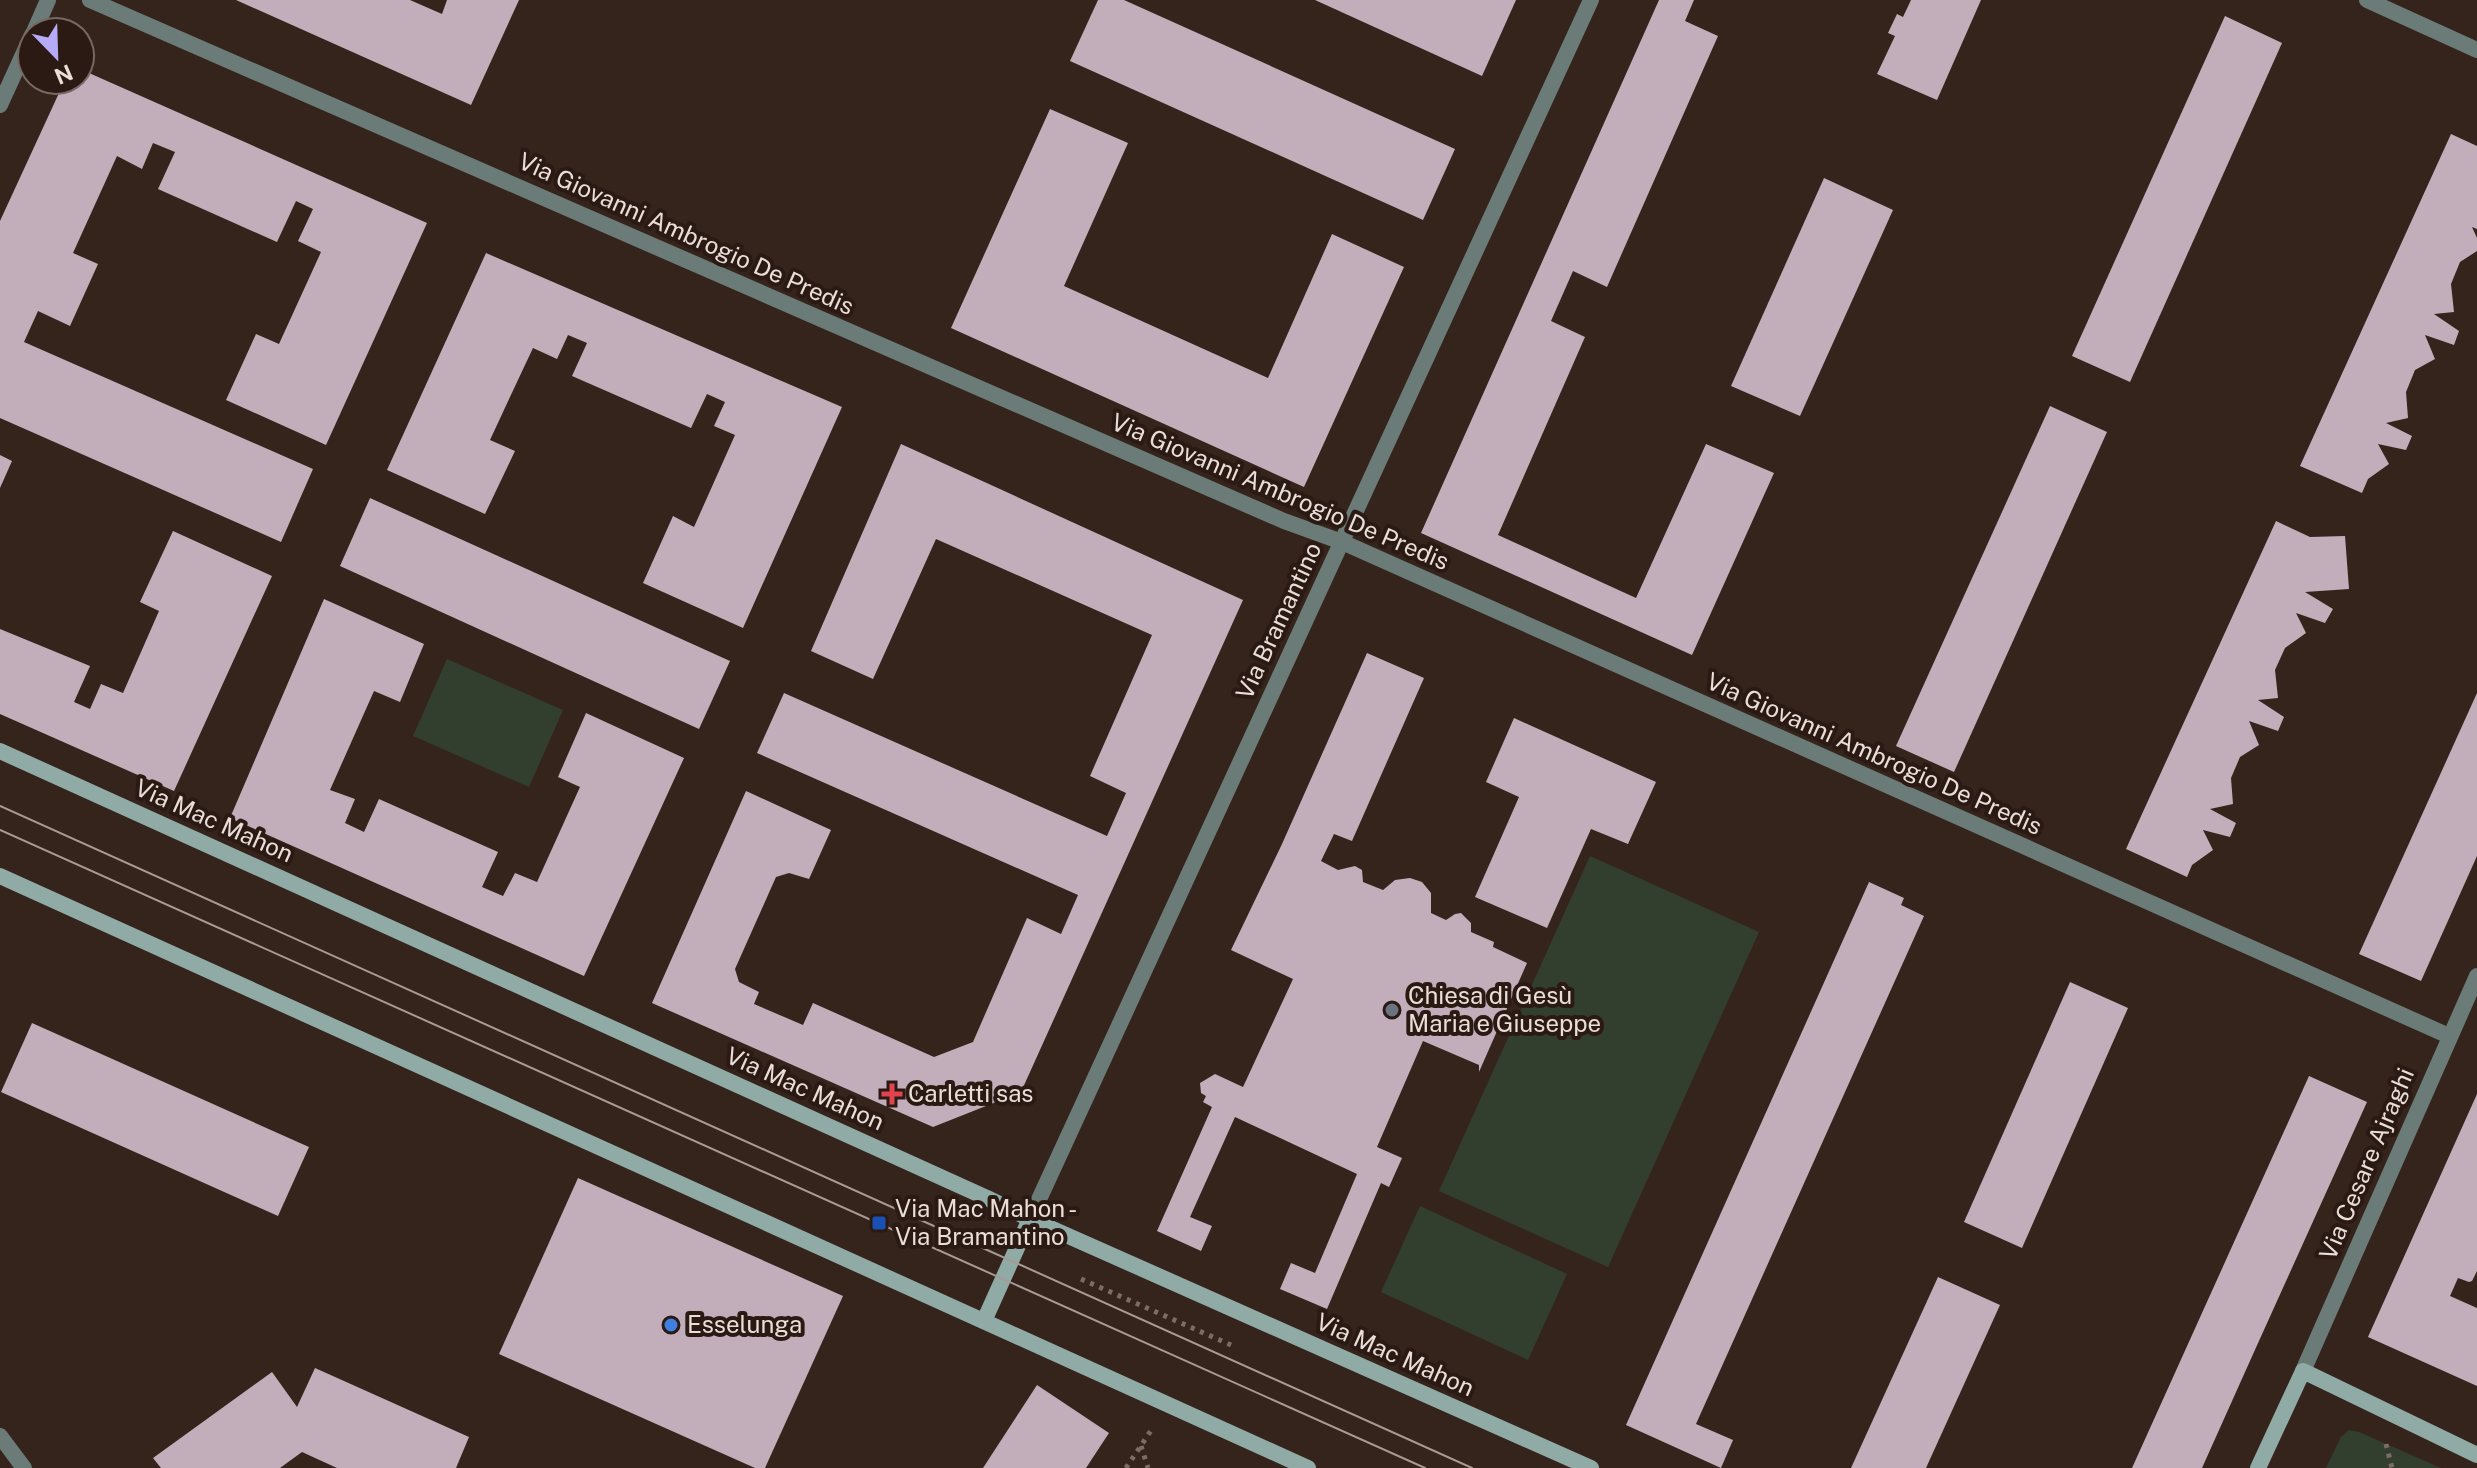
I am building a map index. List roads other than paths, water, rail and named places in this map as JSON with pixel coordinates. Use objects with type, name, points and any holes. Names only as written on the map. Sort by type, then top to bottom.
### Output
[{"type":"main road","name":"Via Mac Mahon","points":[[0,751],[1030,1219],[1591,1468]]},
{"type":"main road","points":[[0,876],[1308,1468]]},
{"type":"main road","points":[[984,1321],[1030,1219]]},
{"type":"main road","points":[[2258,1468],[2303,1371],[2477,1455]]},
{"type":"street","name":"Via Giovanni Ambrogio De Predis","points":[[90,0],[1284,521],[1342,542],[2449,1036]]},
{"type":"street","name":"Via Bramantino","points":[[1030,1219],[1591,0]]},
{"type":"street","points":[[2367,0],[2477,50]]},
{"type":"street","points":[[0,105],[16,71]]},
{"type":"street","name":"Via Cesare Ajraghi","points":[[2303,1371],[2477,976]]},
{"type":"street","points":[[0,1436],[24,1468]]},
{"type":"tram line","points":[[0,806],[1472,1468]]},
{"type":"tram line","points":[[0,830],[1425,1468]]},
{"type":"place","name":"Chiesa di Gesù Maria e Giuseppe","points":[[1392,1010]]},
{"type":"place","name":"Carletti sas","points":[[892,1094]]},
{"type":"place","name":"Via Mac Mahon - Via Bramantino","points":[[879,1223]]},
{"type":"place","name":"Esselunga","points":[[671,1325]]}]
